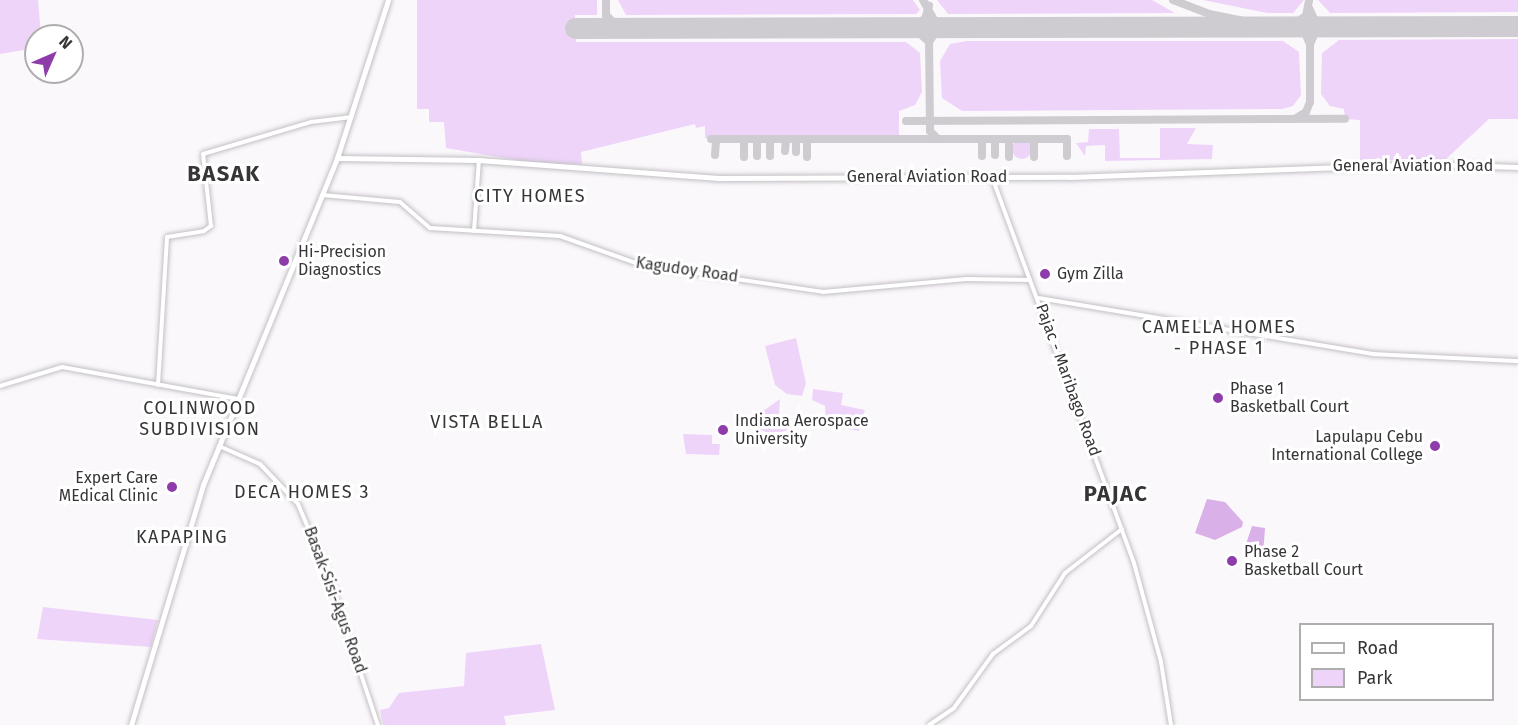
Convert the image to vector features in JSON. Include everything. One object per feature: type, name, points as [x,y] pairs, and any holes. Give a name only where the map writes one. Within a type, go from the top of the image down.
[{"type":"main road","points":[[131,725],[191,520],[235,406],[337,158],[388,0]]},
{"type":"main road","name":"General Aviation Road","points":[[337,158],[479,160],[705,177],[992,177],[1331,165],[1518,168]]},
{"type":"street","points":[[158,385],[167,237],[210,228],[210,192],[201,162],[206,151],[251,143],[311,122],[352,117]]},
{"type":"street","points":[[474,231],[479,160]]},
{"type":"street","name":"Pajac - Maribago Road","points":[[992,177],[1030,280],[1039,298],[1122,530],[1149,613],[1171,725]]},
{"type":"street","name":"Kagudoy Road","points":[[322,195],[400,202],[423,225],[474,231],[560,236],[641,265],[823,292],[966,279],[1030,280]]},
{"type":"street","points":[[1039,298],[1049,303],[1374,354],[1518,362]]},
{"type":"street","points":[[1042,308],[1049,303]]},
{"type":"street","points":[[0,386],[62,367],[238,399]]},
{"type":"street","name":"Basak-Sisi-Agus Road","points":[[219,446],[260,464],[298,504],[328,575],[378,725]]},
{"type":"street","points":[[929,725],[954,708],[993,654],[1031,626],[1065,573],[1122,530]]},
{"type":"green space","points":[[0,0],[38,0],[40,24],[24,24],[24,50],[0,54]]},
{"type":"green space","points":[[417,0],[597,0],[597,15],[575,15],[576,42],[906,42],[920,53],[922,92],[915,105],[899,111],[899,138],[705,138],[705,126],[696,128],[695,124],[581,152],[582,164],[546,165],[446,148],[444,122],[429,122],[429,109],[417,109]]},
{"type":"green space","points":[[618,0],[913,0],[920,10],[916,14],[626,15]]},
{"type":"green space","points":[[937,0],[1152,0],[1175,13],[948,14]]},
{"type":"green space","points":[[1203,0],[1304,0],[1293,13],[1267,13]]},
{"type":"green space","points":[[1318,0],[1518,0],[1518,12],[1330,13]]},
{"type":"green space","points":[[1518,39],[1518,119],[1489,119],[1445,160],[1360,160],[1360,120],[1345,119],[1344,109],[1330,106],[1321,94],[1322,53],[1339,40]]},
{"type":"green space","points":[[967,41],[1283,41],[1299,52],[1301,95],[1293,106],[1282,109],[962,111],[942,98],[940,61],[950,44]]},
{"type":"green space","points":[[1160,128],[1196,128],[1187,144],[1213,145],[1212,159],[1105,161],[1105,145],[1086,146],[1085,156],[1076,143],[1088,142],[1089,129],[1119,129],[1120,158],[1160,158]]},
{"type":"green space","points":[[1018,139],[1026,139],[1032,145],[1032,153],[1026,159],[1018,159],[1012,153],[1012,145]]},
{"type":"green space","points":[[796,338],[806,383],[802,396],[787,394],[775,385],[765,346]]},
{"type":"green space","points":[[813,389],[843,393],[841,405],[865,410],[859,431],[826,425],[825,406],[812,400]]},
{"type":"green space","points":[[780,399],[779,414],[789,426],[779,440],[762,430],[759,435],[754,433],[768,423],[759,414]]},
{"type":"green space","points":[[683,434],[712,435],[712,444],[720,444],[719,455],[686,454]]},
{"type":"green space","points":[[43,607],[158,620],[151,647],[37,639]]},
{"type":"green space","points":[[541,644],[555,710],[504,716],[506,725],[383,725],[380,710],[389,708],[399,693],[464,686],[466,653]]},
{"type":"shaded area","points":[[1207,499],[1225,502],[1243,522],[1242,527],[1215,540],[1195,533]]},
{"type":"shaded area","points":[[1252,526],[1265,528],[1263,555],[1243,553]]},
{"type":"taxiway","points":[[606,0],[606,15],[619,28]]},
{"type":"taxiway","points":[[923,0],[934,20],[948,27]]},
{"type":"taxiway","points":[[1173,0],[1209,14],[1269,26]]},
{"type":"taxiway","points":[[1291,26],[1306,16],[1309,0]]},
{"type":"taxiway","points":[[913,27],[925,19],[929,6]]},
{"type":"taxiway","points":[[1309,8],[1314,19],[1328,26]]},
{"type":"taxiway","points":[[1291,26],[1305,33],[1310,44],[1310,102],[1306,112],[1295,119]]},
{"type":"taxiway","points":[[1310,44],[1315,33],[1328,26]]},
{"type":"taxiway","points":[[913,27],[929,42]]},
{"type":"taxiway","points":[[938,139],[930,131],[929,42],[935,33],[948,27]]},
{"type":"taxiway","points":[[906,121],[1345,119]]},
{"type":"taxiway","points":[[711,139],[1067,139],[1067,156]]},
{"type":"taxiway","points":[[715,155],[716,139]]},
{"type":"taxiway","points":[[744,140],[744,157]]},
{"type":"taxiway","points":[[757,140],[757,156]]},
{"type":"taxiway","points":[[770,140],[770,156]]},
{"type":"taxiway","points":[[785,151],[786,140]]},
{"type":"taxiway","points":[[796,140],[796,152]]},
{"type":"taxiway","points":[[807,140],[807,157]]},
{"type":"taxiway","points":[[982,140],[982,156]]},
{"type":"taxiway","points":[[995,140],[995,155]]},
{"type":"taxiway","points":[[1009,140],[1009,157]]},
{"type":"taxiway","points":[[1034,140],[1034,157]]},
{"type":"runway","points":[[575,28],[1518,26]]},
{"type":"place","name":"Hi-Precision Diagnostics","points":[[284,261]]},
{"type":"place","name":"Gym Zilla","points":[[1045,274]]},
{"type":"place","name":"Phase 1 Basketball Court","points":[[1218,398]]},
{"type":"place","name":"Indiana Aerospace University","points":[[723,430]]},
{"type":"place","name":"Lapulapu Cebu International College","points":[[1435,446]]},
{"type":"place","name":"Expert Care MEdical Clinic","points":[[172,487]]},
{"type":"place","name":"Phase 2 Basketball Court","points":[[1232,561]]},
{"type":"district","name":"BASAK","points":[[224,174]]},
{"type":"district","name":"CITY HOMES","points":[[530,196]]},
{"type":"district","name":"CAMELLA HOMES - PHASE 1","points":[[1219,338]]},
{"type":"district","name":"COLINWOOD SUBDIVISION","points":[[200,419]]},
{"type":"district","name":"VISTA BELLA","points":[[487,422]]},
{"type":"district","name":"DECA HOMES 3","points":[[302,492]]},
{"type":"district","name":"PAJAC","points":[[1116,494]]},
{"type":"district","name":"KAPAPING","points":[[182,537]]}]
